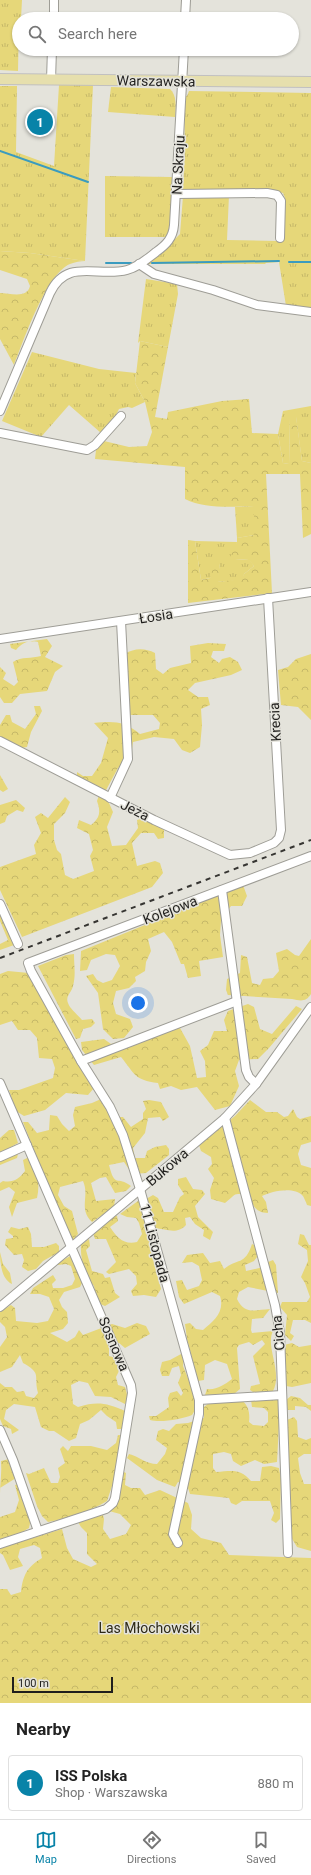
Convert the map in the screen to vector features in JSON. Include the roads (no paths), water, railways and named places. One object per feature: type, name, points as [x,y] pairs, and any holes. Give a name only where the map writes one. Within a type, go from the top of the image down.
[{"type":"main road","name":"Warszawska","points":[[0,79],[311,82]]},
{"type":"street","points":[[54,0],[54,12]]},
{"type":"street","points":[[186,0],[186,12]]},
{"type":"street","points":[[51,80],[52,56]]},
{"type":"street","name":"Na Skraju","points":[[0,411],[50,293],[57,281],[76,271],[128,270],[166,245],[170,239],[174,229],[184,56]]},
{"type":"street","points":[[176,194],[255,192],[272,194],[280,198],[281,201],[280,238]]},
{"type":"street","points":[[139,264],[154,274],[213,290],[257,305],[311,312]]},
{"type":"street","points":[[0,433],[87,450],[95,446],[121,416]]},
{"type":"street","name":"Łosia","points":[[0,639],[311,592]]},
{"type":"street","name":"Krecia","points":[[268,598],[281,830],[279,838],[274,843]]},
{"type":"street","points":[[110,798],[128,759],[121,621]]},
{"type":"street","name":"Jeża","points":[[0,741],[110,798],[230,855],[250,853],[274,843]]},
{"type":"street","name":"Kolejowa","points":[[28,963],[311,856]]},
{"type":"street","points":[[222,890],[246,1070],[249,1077],[256,1084]]},
{"type":"street","points":[[0,904],[18,944]]},
{"type":"street","name":"11 Listopada","points":[[28,963],[81,1061],[110,1107],[123,1135],[199,1400],[199,1414],[173,1534],[178,1543]]},
{"type":"street","points":[[81,1061],[237,1001]]},
{"type":"street","name":"Bukowa","points":[[0,1307],[225,1118],[256,1084],[311,1007]]},
{"type":"street","name":"Sosnowa","points":[[0,1083],[131,1385],[132,1393],[113,1504],[106,1509],[0,1544]]},
{"type":"street","name":"Cicha","points":[[225,1118],[275,1305],[280,1333],[288,1553]]},
{"type":"street","points":[[0,1157],[28,1145]]},
{"type":"street","points":[[199,1400],[282,1395]]},
{"type":"street","points":[[0,1430],[13,1460],[38,1531]]},
{"type":"waterway","points":[[0,151],[88,182]]},
{"type":"waterway","points":[[152,263],[279,261]]},
{"type":"waterway","points":[[289,262],[311,262]]},
{"type":"waterway","points":[[106,263],[131,263]]},
{"type":"railway","points":[[0,958],[311,840]]},
{"type":"place","name":"ISS Polska","points":[[40,122]]},
{"type":"park label","name":"Las Młochowski","points":[[149,1628]]}]
